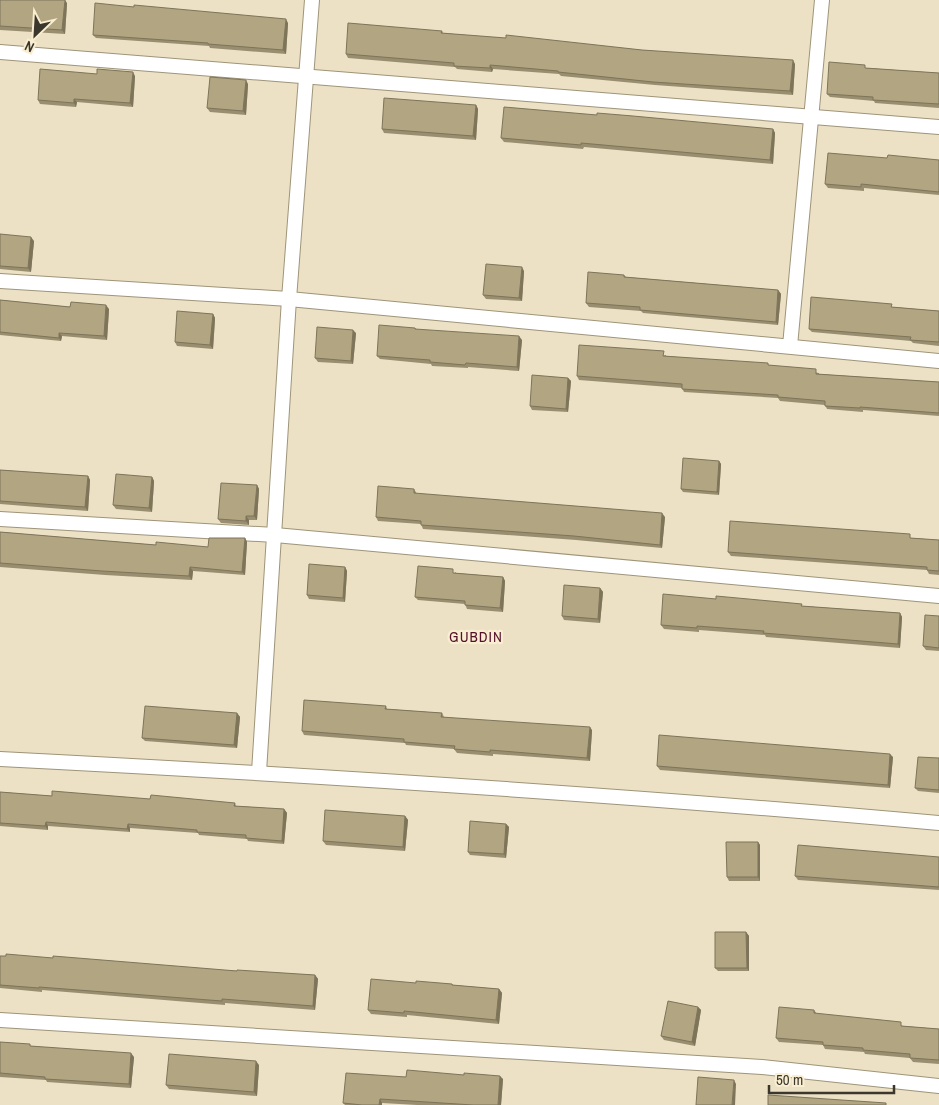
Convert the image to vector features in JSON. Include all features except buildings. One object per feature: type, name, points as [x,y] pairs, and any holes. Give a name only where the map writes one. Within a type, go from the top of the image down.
[{"type":"street","points":[[260,772],[289,299],[312,0]]},
{"type":"street","points":[[790,346],[822,0]]},
{"type":"street","points":[[0,52],[939,127]]},
{"type":"street","points":[[0,282],[289,299],[939,361]]},
{"type":"street","points":[[0,519],[275,535],[939,596]]},
{"type":"street","points":[[0,758],[260,772],[772,808],[939,823]]},
{"type":"street","points":[[0,1020],[762,1067],[939,1086]]},
{"type":"district","name":"GUBDIN","points":[[476,636]]}]
